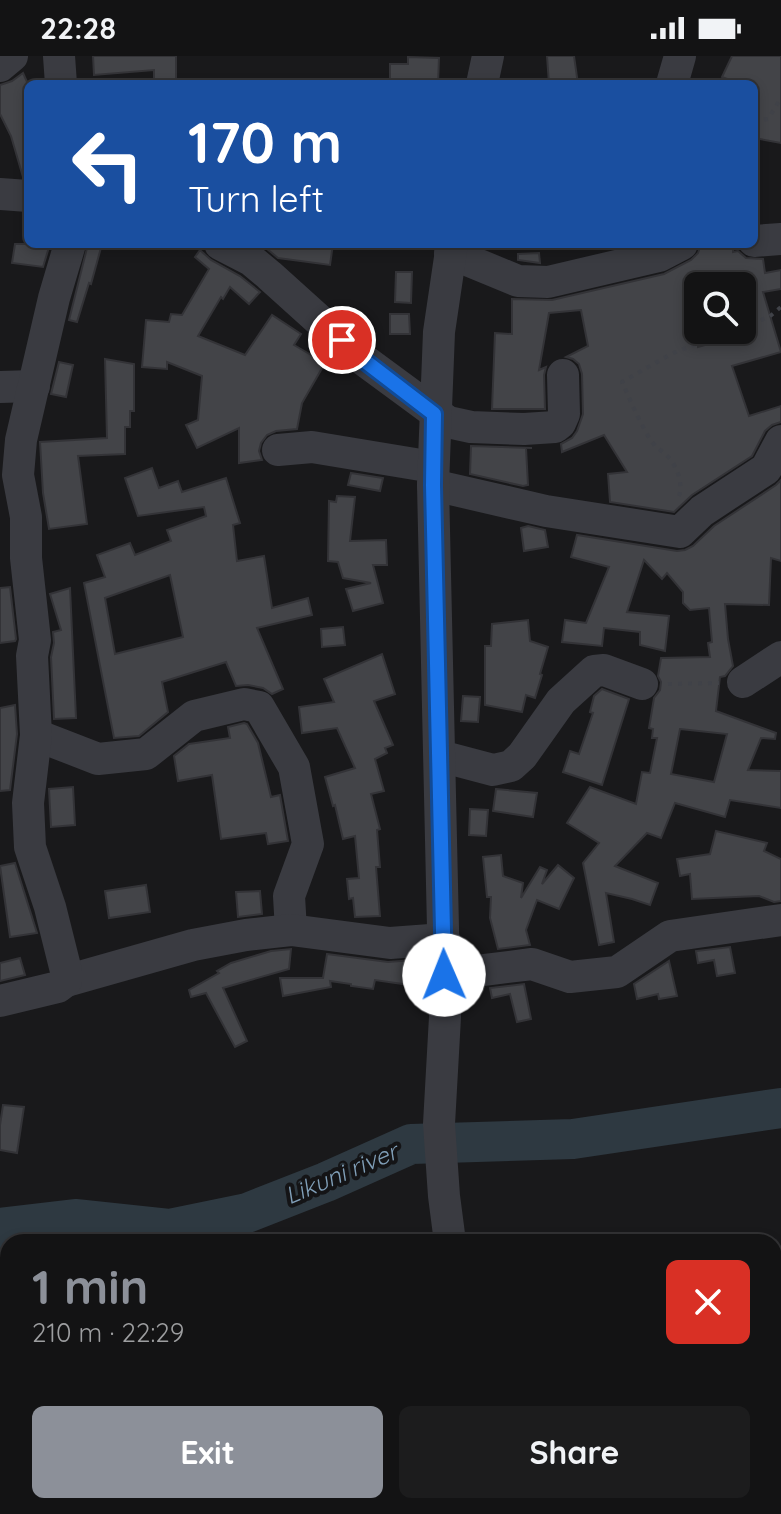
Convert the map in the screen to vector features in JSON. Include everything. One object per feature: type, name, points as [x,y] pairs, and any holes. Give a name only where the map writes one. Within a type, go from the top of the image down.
[{"type":"street","points":[[0,66],[12,56]]},
{"type":"street","points":[[59,56],[61,80]]},
{"type":"street","points":[[483,80],[488,56]]},
{"type":"street","points":[[673,80],[680,56]]},
{"type":"street","points":[[0,194],[24,196]]},
{"type":"street","points":[[758,241],[781,239]]},
{"type":"street","points":[[66,981],[50,907],[30,847],[28,803],[36,735],[32,656],[35,640],[26,558],[26,517],[9,475],[21,440],[69,248]]},
{"type":"street","points":[[228,248],[251,260],[361,358],[448,422],[471,427],[555,427],[564,414],[563,375]]},
{"type":"street","points":[[449,1234],[439,1124],[445,1017],[433,476],[439,332],[451,248],[518,281],[548,282],[659,256],[674,248]]},
{"type":"street","points":[[0,387],[34,386]]},
{"type":"street","points":[[278,450],[312,447],[433,476],[546,511],[680,532],[702,511],[766,469],[781,441]]},
{"type":"street","points":[[743,682],[781,657]]},
{"type":"street","points":[[440,756],[493,770],[511,766],[522,756],[561,701],[594,671],[604,670],[642,684]]},
{"type":"street","points":[[36,735],[98,759],[146,754],[194,716],[244,704],[259,707],[294,767],[308,844],[289,896],[291,930]]},
{"type":"street","points":[[444,975],[532,964],[570,977],[617,972],[670,936],[781,920]]},
{"type":"street","points":[[0,1001],[58,987],[66,981],[193,945],[246,935],[291,930],[390,943],[444,939]]},
{"type":"path","points":[[758,120],[768,119],[781,98]]},
{"type":"path","points":[[756,322],[769,317],[781,307]]},
{"type":"path","points":[[668,532],[681,485],[669,458],[656,449],[648,436],[622,382],[671,354],[696,344]]},
{"type":"path","points":[[642,684],[743,682]]},
{"type":"building","points":[[93,56],[176,56],[176,80],[154,80],[154,70],[94,75]]},
{"type":"building","points":[[547,56],[574,56],[577,80],[549,80]]},
{"type":"building","points":[[732,56],[781,56],[781,143],[758,139],[758,80],[722,77]]},
{"type":"building","points":[[408,57],[439,58],[438,80],[390,80],[390,64],[408,64]]},
{"type":"building","points":[[23,73],[26,80],[24,177],[11,136],[0,114],[0,85]]},
{"type":"building","points":[[15,244],[24,244],[24,248],[49,248],[43,267],[12,263]]},
{"type":"building","points":[[87,248],[101,248],[77,322],[69,320]]},
{"type":"building","points":[[266,248],[332,248],[330,265],[278,258]]},
{"type":"building","points":[[700,248],[733,248],[733,252],[738,251],[746,258],[763,259],[765,273],[781,270],[781,289],[763,292],[781,352],[732,366],[749,416],[781,406],[781,422],[765,431],[752,456],[692,495],[674,512],[610,502],[608,474],[627,472],[604,435],[562,452],[561,444],[572,438],[583,414],[582,374],[579,364],[566,357],[588,346],[581,310],[549,313],[539,370],[546,367],[545,409],[492,409],[495,333],[512,334],[512,299],[552,300],[664,274],[691,260]]},
{"type":"building","points":[[200,250],[260,292],[249,304],[230,287],[198,336],[245,355],[272,315],[301,334],[294,345],[325,363],[302,403],[297,429],[267,435],[259,451],[262,460],[239,463],[239,428],[197,448],[186,425],[198,420],[202,376],[167,362],[167,369],[142,367],[146,320],[169,322],[171,314],[182,315],[209,269],[195,257]]},
{"type":"building","points":[[539,253],[540,263],[518,260],[518,254]]},
{"type":"building","points":[[396,272],[412,272],[411,303],[395,302]]},
{"type":"building","points":[[390,314],[409,314],[410,334],[390,334]]},
{"type":"building","points":[[105,359],[134,364],[134,411],[130,411],[130,427],[125,427],[125,454],[78,456],[87,524],[49,529],[40,442],[107,438]]},
{"type":"building","points":[[59,362],[73,365],[66,397],[51,394]]},
{"type":"building","points":[[471,446],[532,448],[526,448],[528,485],[470,474]]},
{"type":"building","points":[[152,468],[159,488],[178,481],[182,492],[226,478],[240,523],[233,525],[237,561],[264,556],[272,608],[308,598],[312,615],[257,628],[283,689],[272,694],[263,688],[236,686],[226,662],[162,682],[168,712],[139,736],[114,738],[84,583],[105,577],[97,555],[130,543],[135,555],[171,541],[167,530],[206,516],[204,507],[138,516],[125,478]],"holes":[[[170,575],[183,637],[115,654],[105,598]]]},
{"type":"building","points":[[351,473],[383,478],[380,491],[348,485]]},
{"type":"building","points":[[781,480],[781,561],[771,558],[769,605],[725,604],[733,666],[725,676],[720,677],[716,711],[776,733],[775,739],[761,738],[748,770],[781,771],[781,808],[730,800],[725,817],[675,803],[661,838],[647,833],[615,866],[658,883],[650,905],[606,893],[614,942],[599,945],[583,863],[599,843],[567,823],[590,787],[636,804],[642,772],[650,773],[657,738],[652,738],[653,729],[649,728],[654,698],[660,690],[658,676],[661,658],[710,657],[708,643],[712,642],[709,608],[690,610],[683,603],[683,592],[667,573],[662,579],[644,560],[627,612],[669,616],[665,651],[640,645],[640,632],[604,628],[602,646],[562,642],[565,620],[586,623],[609,567],[571,557],[577,535],[685,550],[714,526]],"holes":[[[680,729],[727,734],[714,782],[671,774]]]},
{"type":"building","points":[[337,496],[355,497],[350,541],[386,540],[387,565],[373,565],[383,603],[353,611],[346,589],[371,583],[343,578],[338,562],[328,561],[329,501],[336,502]]},
{"type":"building","points":[[528,526],[545,530],[548,547],[524,551],[521,528]]},
{"type":"building","points":[[10,587],[16,639],[0,643],[0,588]]},
{"type":"building","points":[[70,588],[76,718],[54,719],[51,657],[53,632],[61,630],[50,594]]},
{"type":"building","points":[[528,620],[530,641],[548,647],[535,698],[526,695],[522,712],[485,705],[485,646],[491,646],[492,624]]},
{"type":"building","points":[[343,627],[345,645],[322,647],[321,629]]},
{"type":"building","points":[[382,654],[395,694],[374,701],[393,745],[385,748],[387,753],[375,759],[384,791],[371,794],[380,829],[377,830],[380,867],[376,867],[380,916],[355,917],[347,879],[359,878],[355,836],[343,839],[325,777],[355,768],[337,728],[302,733],[299,707],[334,702],[324,679]]},
{"type":"building","points":[[602,689],[629,699],[602,785],[563,772],[570,751],[579,754],[593,713],[590,712],[594,696]]},
{"type":"building","points":[[463,696],[480,697],[478,722],[461,721]]},
{"type":"building","points":[[15,705],[17,734],[10,790],[0,791],[0,708]]},
{"type":"building","points":[[244,723],[258,743],[271,797],[280,795],[288,841],[268,844],[266,833],[221,839],[212,775],[178,781],[174,756],[189,744],[230,738],[228,727]]},
{"type":"building","points":[[73,787],[75,825],[51,827],[49,789]]},
{"type":"building","points":[[496,789],[537,793],[533,817],[493,811]]},
{"type":"building","points":[[470,809],[488,810],[486,836],[469,835]]},
{"type":"building","points":[[716,831],[767,843],[764,851],[781,859],[781,901],[774,902],[759,896],[692,899],[690,874],[680,876],[677,859],[710,854]]},
{"type":"building","points":[[501,855],[503,876],[523,883],[521,898],[540,867],[547,870],[542,884],[558,865],[574,878],[559,909],[537,900],[526,930],[530,945],[498,949],[490,918],[491,897],[487,897],[483,857]]},
{"type":"building","points":[[15,863],[37,933],[10,937],[0,866]]},
{"type":"building","points":[[146,885],[150,912],[109,918],[105,891]]},
{"type":"building","points":[[260,891],[262,914],[238,917],[236,892]]},
{"type":"building","points":[[730,947],[735,973],[717,976],[714,960],[698,963],[696,951]]},
{"type":"building","points":[[291,949],[289,969],[223,988],[247,1041],[235,1047],[206,993],[191,997],[189,990],[231,963],[271,951]]},
{"type":"building","points":[[327,954],[388,962],[413,960],[410,985],[375,980],[373,989],[330,981],[331,987],[283,996],[280,978],[323,978]]},
{"type":"building","points":[[20,958],[25,975],[0,981],[0,963]]},
{"type":"building","points":[[669,961],[677,996],[659,999],[658,994],[637,999],[634,984]]},
{"type":"building","points":[[524,984],[531,1019],[517,1022],[510,994],[492,998],[490,988]]},
{"type":"building","points":[[3,1105],[24,1107],[17,1153],[0,1150]]},
{"type":"waterway","name":"Likuni river","points":[[0,1228],[75,1219],[169,1229],[247,1213],[411,1144],[573,1139],[781,1108]]},
{"type":"route","points":[[342,340],[434,414],[444,975]]}]
